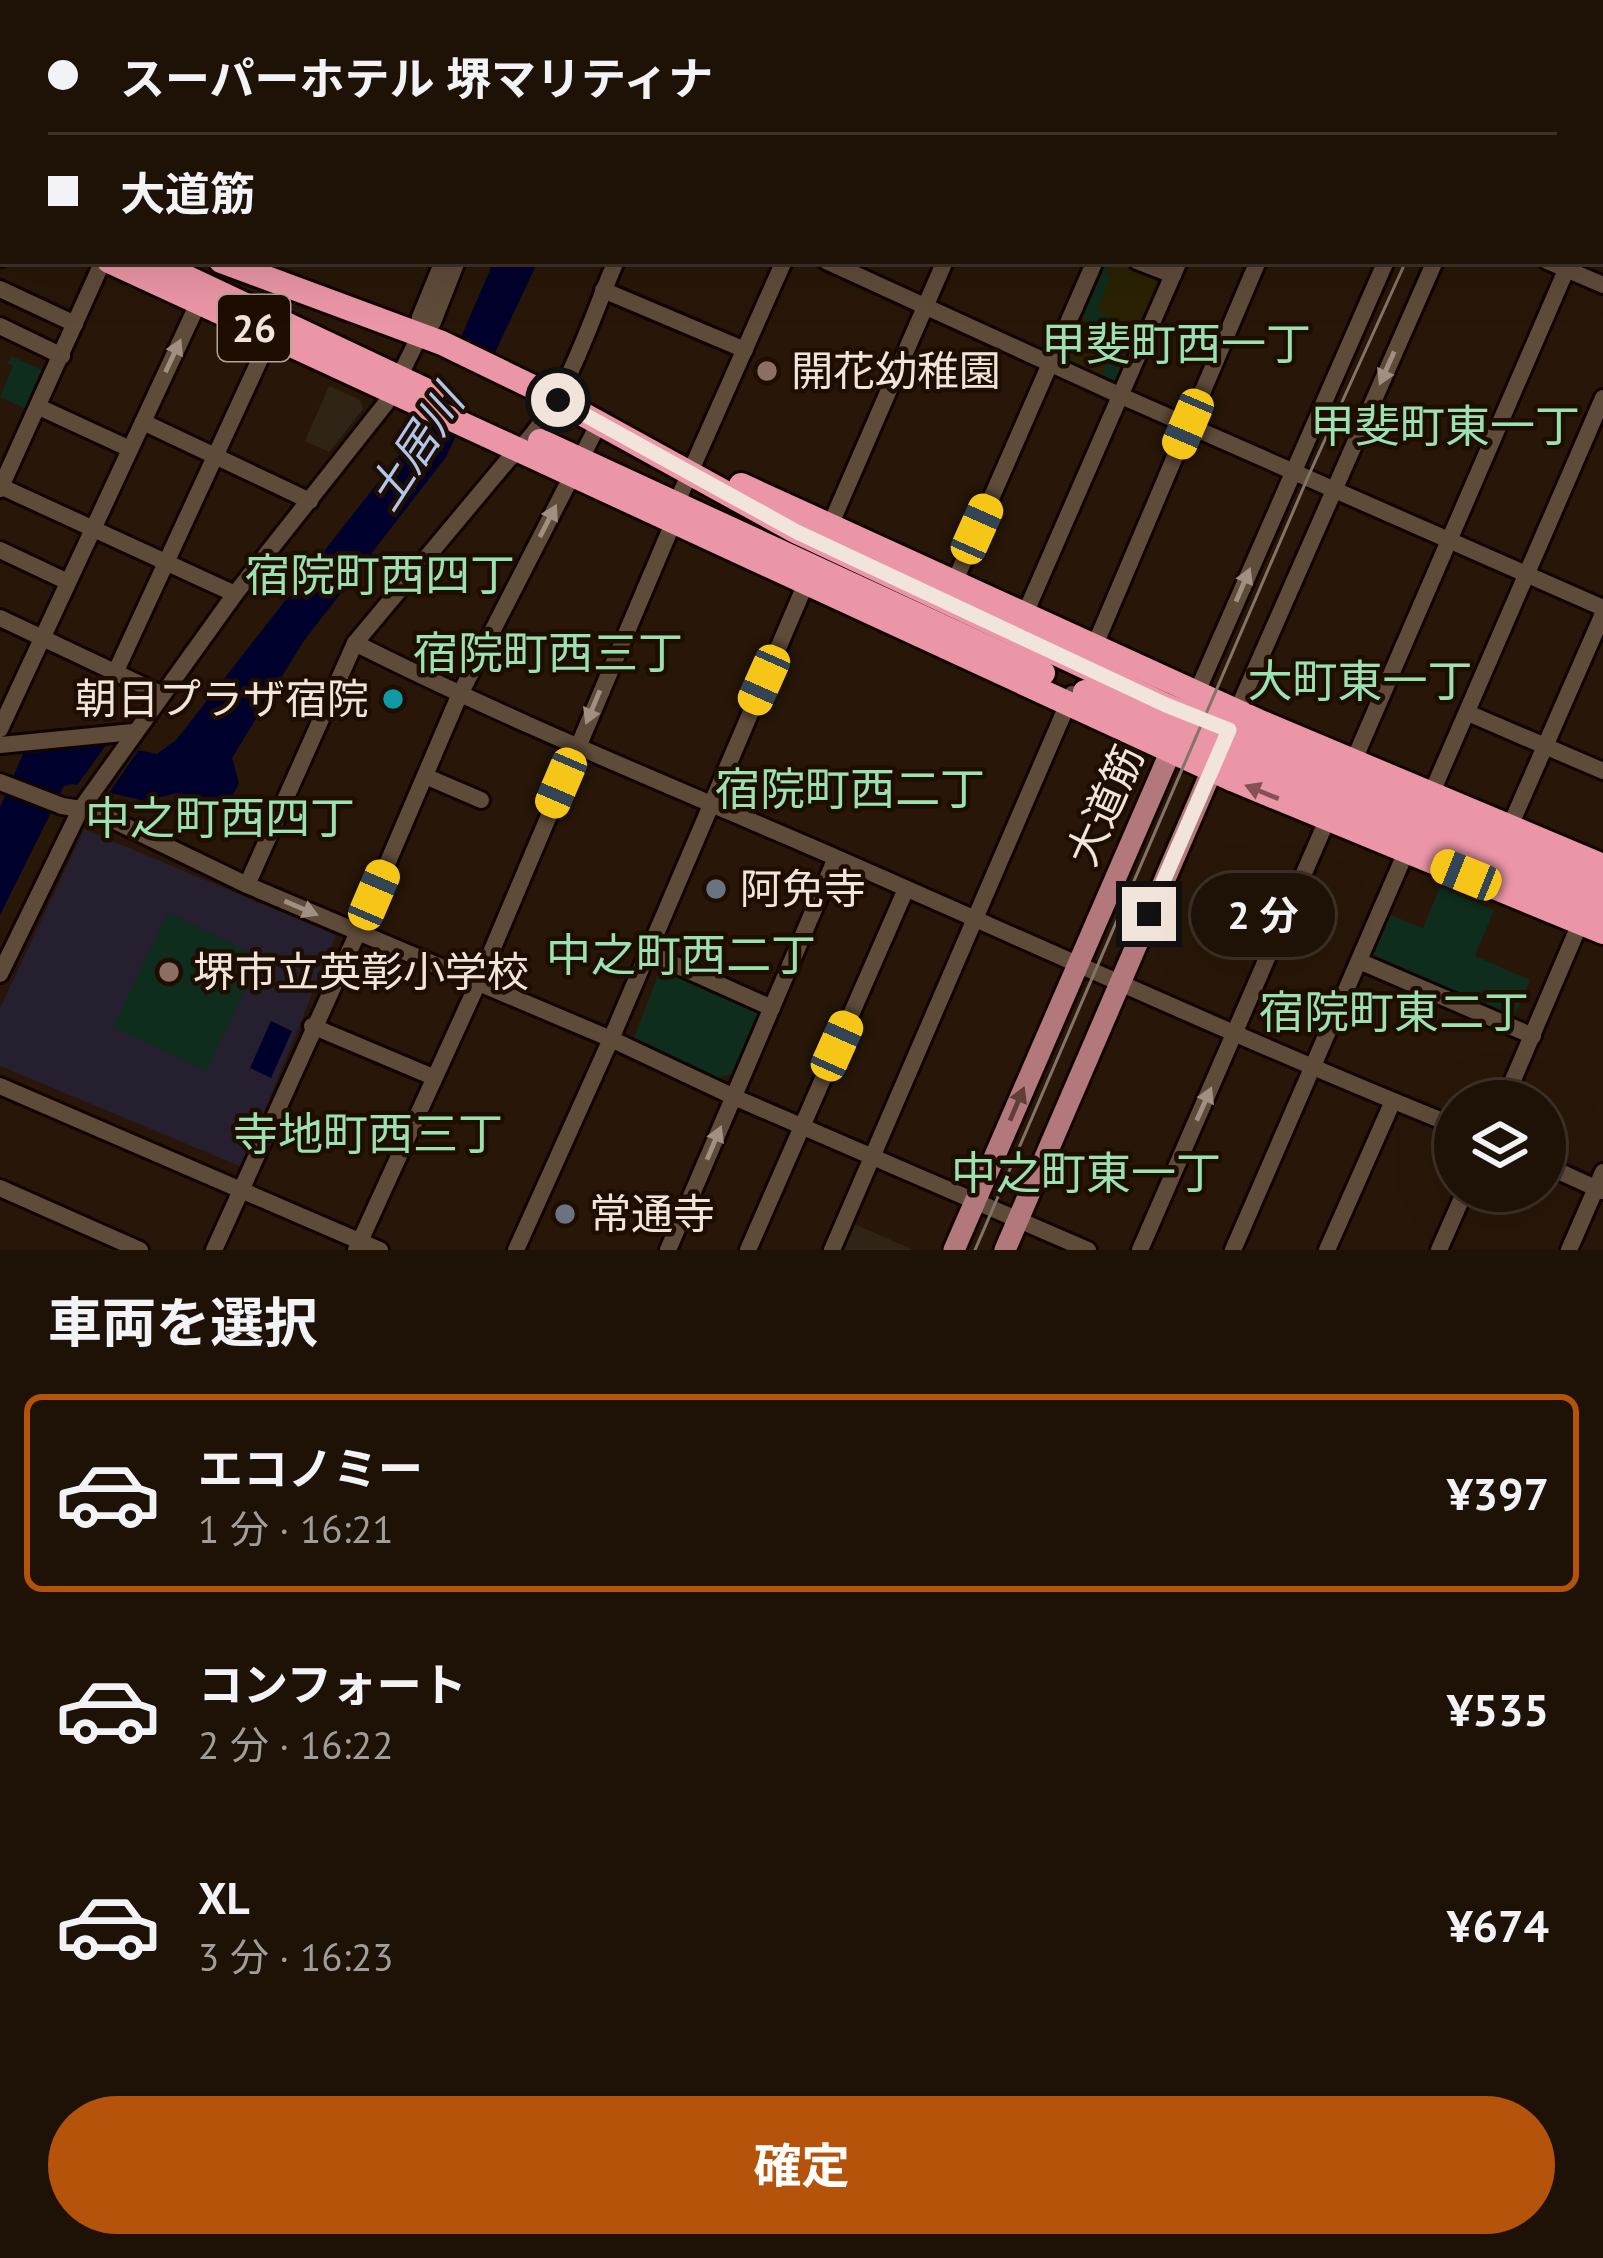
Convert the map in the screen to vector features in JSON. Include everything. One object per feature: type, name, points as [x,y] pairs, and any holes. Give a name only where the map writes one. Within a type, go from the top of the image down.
[{"type":"highway","name":"26","points":[[115,264],[202,294],[674,513],[950,591],[1012,645],[1341,790],[1423,812],[1598,897]]},
{"type":"highway","name":"26","points":[[240,264],[279,270],[506,373],[689,475],[711,471],[818,555],[1183,723],[1341,790],[1506,837],[1598,897]]},
{"type":"highway","name":"26","points":[[162,265],[202,294]]},
{"type":"main road","name":"大道筋","points":[[954,1250],[1183,723]]},
{"type":"main road","name":"大道筋","points":[[1005,1250],[1225,740]]},
{"type":"street","points":[[105,264],[0,488],[235,594]]},
{"type":"street","points":[[431,339],[420,317],[441,264]]},
{"type":"street","points":[[0,974],[71,808],[91,792],[235,594],[403,388],[431,339],[433,322],[457,264]]},
{"type":"street","points":[[247,885],[355,643],[527,444],[558,400],[615,264]]},
{"type":"street","points":[[358,1246],[478,983],[689,475],[783,264]]},
{"type":"street","points":[[833,264],[1603,611],[1506,837]]},
{"type":"street","points":[[516,1250],[944,264]]},
{"type":"street","points":[[950,591],[1094,264]]},
{"type":"street","points":[[832,1250],[1257,264]]},
{"type":"street","name":"大道筋","points":[[1183,723],[1385,264]]},
{"type":"street","name":"大道筋","points":[[1225,740],[1434,264]]},
{"type":"street","points":[[1140,1250],[1569,265],[1603,285]]},
{"type":"street","points":[[1012,645],[1176,268]]},
{"type":"street","points":[[0,289],[75,324]]},
{"type":"street","points":[[603,290],[745,350]]},
{"type":"street","points":[[0,729],[202,294]]},
{"type":"street","points":[[0,326],[62,356]]},
{"type":"street","points":[[116,671],[275,327]]},
{"type":"street","points":[[1233,1250],[1603,398]]},
{"type":"street","points":[[39,407],[130,449]]},
{"type":"street","points":[[143,422],[310,500]]},
{"type":"street","points":[[214,1250],[459,696],[598,423]]},
{"type":"street","points":[[0,550],[68,582]]},
{"type":"street","points":[[0,618],[161,694]]},
{"type":"street","points":[[355,643],[459,696],[578,743],[974,922],[1078,962],[1434,1118]]},
{"type":"street","points":[[1468,713],[1603,771]]},
{"type":"street","points":[[0,745],[129,738]]},
{"type":"street","points":[[425,776],[481,800]]},
{"type":"street","points":[[0,782],[71,808],[94,811],[247,885],[611,1039],[1088,1250]]},
{"type":"street","points":[[668,1250],[836,858]]},
{"type":"street","points":[[748,1250],[906,889]]},
{"type":"street","points":[[1513,1080],[1598,897]]},
{"type":"street","points":[[649,952],[772,1008]]},
{"type":"street","points":[[1359,961],[1533,1036]]},
{"type":"street","points":[[312,1027],[434,1077]]},
{"type":"street","points":[[0,1086],[358,1246],[380,1250]]},
{"type":"street","points":[[1327,1250],[1393,1101]]},
{"type":"street","points":[[1566,1173],[1600,1184],[1569,1250]]},
{"type":"street","points":[[0,1188],[140,1250]]},
{"type":"street","points":[[1439,1250],[1456,1212]]},
{"type":"shaded area","points":[[329,386],[360,400],[363,409],[329,452],[305,441]]},
{"type":"shaded area","name":"堺市立英彰小学校","points":[[84,829],[336,935],[242,1167],[0,1066],[0,1008]]},
{"type":"shaded area","points":[[854,1224],[914,1250],[843,1250]]},
{"type":"green space","points":[[1105,264],[1131,264],[1164,281],[1120,378],[1113,381],[1067,362],[1065,353]]},
{"type":"green space","points":[[11,356],[44,371],[26,409],[0,397],[13,366],[7,363]]},
{"type":"green space","points":[[1440,887],[1494,910],[1475,956],[1530,980],[1513,1018],[1372,958],[1370,952],[1386,913],[1423,928]]},
{"type":"green space","points":[[168,913],[261,958],[206,1071],[113,1027]]},
{"type":"green space","points":[[665,967],[756,1008],[758,1015],[731,1074],[719,1078],[633,1041]]},
{"type":"sand","points":[[1109,264],[1123,264],[1154,277],[1158,284],[1127,351],[1119,348],[1124,337],[1113,331],[1108,316],[1096,310],[1111,277],[1106,273]]},
{"type":"sand","points":[[1081,317],[1106,342],[1101,377],[1079,366],[1070,355]]},
{"type":"water","name":"土居川","points":[[493,264],[537,264],[446,457],[303,642],[232,758],[239,783],[226,809],[177,793],[145,801],[64,786],[0,915],[0,807],[23,754],[108,744],[157,754],[176,740],[423,425]]},
{"type":"water","points":[[271,1021],[292,1031],[271,1078],[250,1068]]},
{"type":"pier","points":[[455,336],[502,357],[462,440],[419,420]]},
{"type":"pier","points":[[109,741],[140,748],[107,796],[75,788]]},
{"type":"tram line","points":[[975,1250],[1405,264]]},
{"type":"place","name":"開花幼稚園","points":[[767,371]]},
{"type":"place","name":"朝日プラザ宿院","points":[[393,699]]},
{"type":"place","name":"阿免寺","points":[[716,889]]},
{"type":"place","name":"堺市立英彰小学校","points":[[169,972]]},
{"type":"place","name":"常通寺","points":[[565,1214]]},
{"type":"district","name":"甲斐町西一丁","points":[[1176,344]]},
{"type":"district","name":"甲斐町東一丁","points":[[1445,426]]},
{"type":"district","name":"宿院町西四丁","points":[[380,575]]},
{"type":"district","name":"宿院町西三丁","points":[[548,653]]},
{"type":"district","name":"大町東一丁","points":[[1360,681]]},
{"type":"district","name":"宿院町西二丁","points":[[850,789]]},
{"type":"district","name":"中之町西四丁","points":[[220,818]]},
{"type":"district","name":"中之町西二丁","points":[[681,955]]},
{"type":"district","name":"宿院町東二丁","points":[[1394,1012]]},
{"type":"district","name":"寺地町西三丁","points":[[368,1134]]},
{"type":"district","name":"中之町東一丁","points":[[1086,1173]]},
{"type":"route","points":[[558,400],[797,532],[1085,668],[1229,730],[1149,914]]}]
